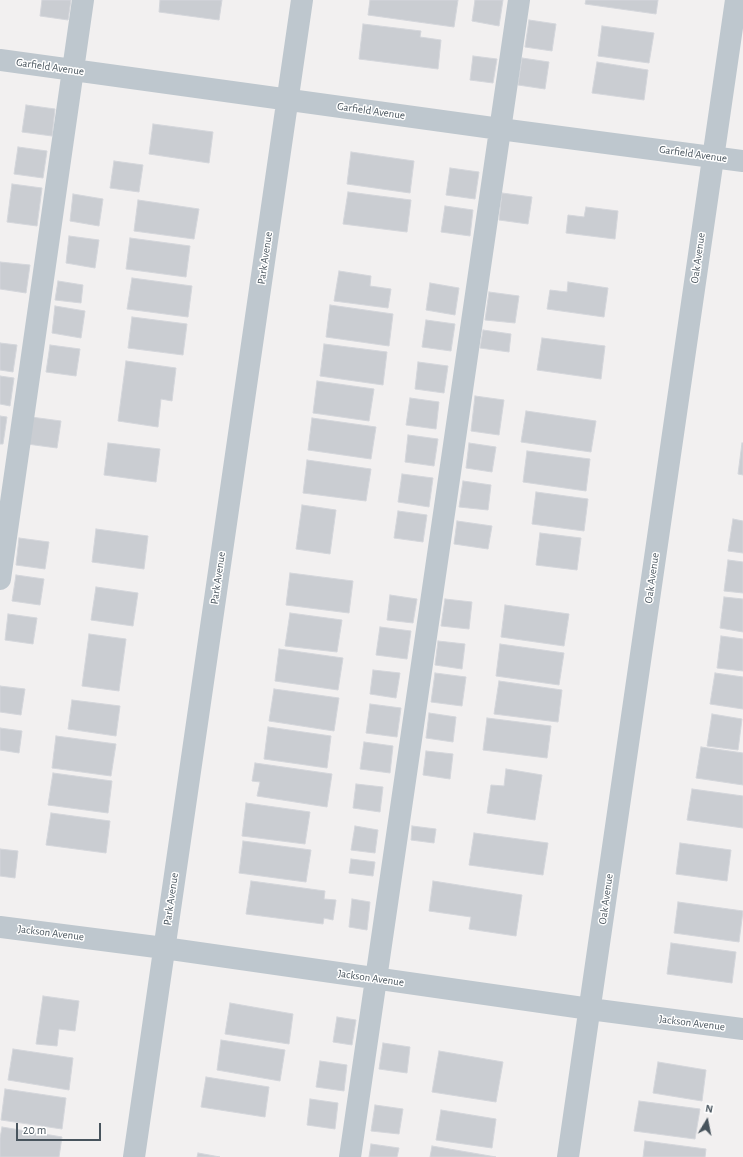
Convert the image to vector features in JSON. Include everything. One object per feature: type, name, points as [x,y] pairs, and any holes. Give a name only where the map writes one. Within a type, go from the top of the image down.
[{"type":"street","points":[[0,579],[83,0]]},
{"type":"street","name":"Park Avenue","points":[[134,1157],[302,0]]},
{"type":"street","points":[[350,1157],[519,0]]},
{"type":"street","name":"Oak Avenue","points":[[568,1157],[736,0]]},
{"type":"street","name":"Garfield Avenue","points":[[0,60],[743,161]]},
{"type":"street","name":"Jackson Avenue","points":[[0,927],[164,948],[375,979],[743,1029]]},
{"type":"building","points":[[42,0],[71,0],[68,20],[40,16]]},
{"type":"building","points":[[160,0],[222,0],[219,20],[159,12]]},
{"type":"building","points":[[370,0],[458,0],[454,27],[368,15]]},
{"type":"building","points":[[475,0],[503,0],[499,26],[472,21]]},
{"type":"building","points":[[586,0],[658,0],[656,14],[585,4]]},
{"type":"building","points":[[529,20],[556,24],[552,51],[525,47]]},
{"type":"building","points":[[363,24],[421,31],[420,37],[441,40],[438,69],[359,59]]},
{"type":"building","points":[[602,26],[654,33],[649,63],[598,56]]},
{"type":"building","points":[[473,56],[497,59],[493,83],[470,80]]},
{"type":"building","points":[[522,58],[549,62],[545,89],[518,85]]},
{"type":"building","points":[[597,62],[648,70],[644,100],[592,93]]},
{"type":"building","points":[[26,105],[55,109],[52,136],[22,132]]},
{"type":"building","points":[[153,124],[213,132],[209,163],[149,154]]},
{"type":"building","points":[[18,147],[47,151],[43,178],[14,174]]},
{"type":"building","points":[[351,152],[414,161],[410,193],[347,184]]},
{"type":"building","points":[[114,161],[143,165],[139,192],[110,188]]},
{"type":"building","points":[[450,168],[479,172],[475,199],[446,195]]},
{"type":"building","points":[[12,184],[42,188],[37,226],[7,222]]},
{"type":"building","points":[[348,192],[411,200],[407,232],[343,224]]},
{"type":"building","points":[[502,193],[532,197],[528,224],[499,220]]},
{"type":"building","points":[[73,194],[103,199],[99,226],[70,221]]},
{"type":"building","points":[[138,200],[199,209],[194,239],[134,231]]},
{"type":"building","points":[[445,206],[473,210],[470,236],[441,232]]},
{"type":"building","points":[[586,207],[618,211],[615,239],[566,233],[568,215],[584,217]]},
{"type":"building","points":[[69,236],[99,240],[95,268],[66,263]]},
{"type":"building","points":[[130,238],[190,246],[186,277],[126,269]]},
{"type":"building","points":[[0,262],[30,265],[26,293],[0,289]]},
{"type":"building","points":[[339,271],[371,276],[370,286],[391,289],[388,308],[334,301]]},
{"type":"building","points":[[132,278],[192,286],[188,317],[127,309]]},
{"type":"building","points":[[58,281],[83,285],[81,303],[55,300]]},
{"type":"building","points":[[568,282],[608,288],[604,317],[547,309],[550,290],[567,292]]},
{"type":"building","points":[[430,283],[459,288],[455,315],[426,310]]},
{"type":"building","points":[[489,292],[519,296],[515,323],[485,320]]},
{"type":"building","points":[[330,305],[393,314],[389,346],[326,337]]},
{"type":"building","points":[[55,306],[85,311],[81,338],[52,333]]},
{"type":"building","points":[[132,317],[187,324],[183,355],[128,348]]},
{"type":"building","points":[[426,320],[455,324],[451,351],[422,347]]},
{"type":"building","points":[[483,330],[511,334],[509,352],[480,348]]},
{"type":"building","points":[[542,338],[605,346],[601,379],[537,370]]},
{"type":"building","points":[[0,343],[17,345],[13,372],[0,370]]},
{"type":"building","points":[[324,344],[387,352],[383,385],[320,376]]},
{"type":"building","points":[[50,345],[80,349],[76,376],[46,372]]},
{"type":"building","points":[[126,361],[176,368],[172,401],[161,399],[158,427],[118,421]]},
{"type":"building","points":[[418,362],[448,366],[444,393],[415,389]]},
{"type":"building","points":[[0,376],[14,378],[10,406],[0,404]]},
{"type":"building","points":[[317,381],[374,389],[369,421],[313,413]]},
{"type":"building","points":[[475,396],[504,400],[499,435],[471,431]]},
{"type":"building","points":[[410,398],[439,402],[436,429],[406,425]]},
{"type":"building","points":[[526,411],[596,421],[591,452],[521,442]]},
{"type":"building","points":[[0,416],[7,417],[3,444],[0,444]]},
{"type":"building","points":[[31,417],[61,421],[57,448],[27,444]]},
{"type":"building","points":[[312,418],[376,427],[371,459],[308,450]]},
{"type":"building","points":[[408,435],[438,439],[434,466],[405,462]]},
{"type":"building","points":[[108,443],[160,449],[156,482],[104,475]]},
{"type":"building","points":[[469,443],[496,447],[492,472],[466,468]]},
{"type":"building","points":[[743,443],[743,475],[738,474]]},
{"type":"building","points":[[527,451],[590,459],[586,491],[523,482]]},
{"type":"building","points":[[307,460],[371,469],[366,501],[303,493]]},
{"type":"building","points":[[402,474],[433,478],[429,507],[398,502]]},
{"type":"building","points":[[463,481],[491,485],[488,510],[459,507]]},
{"type":"building","points":[[536,492],[588,499],[584,531],[532,524]]},
{"type":"building","points":[[302,505],[336,510],[330,554],[296,549]]},
{"type":"building","points":[[398,511],[427,515],[423,542],[394,538]]},
{"type":"building","points":[[733,519],[743,521],[743,553],[728,551]]},
{"type":"building","points":[[457,521],[492,526],[488,549],[454,544]]},
{"type":"building","points":[[96,529],[148,536],[144,569],[92,562]]},
{"type":"building","points":[[540,533],[581,538],[577,570],[536,565]]},
{"type":"building","points":[[19,538],[49,542],[45,569],[16,565]]},
{"type":"building","points":[[728,560],[743,562],[743,593],[724,591]]},
{"type":"building","points":[[290,573],[353,581],[349,613],[286,605]]},
{"type":"building","points":[[16,575],[44,579],[40,605],[12,601]]},
{"type":"building","points":[[96,587],[138,593],[133,626],[91,620]]},
{"type":"building","points":[[390,595],[417,599],[413,623],[387,620]]},
{"type":"building","points":[[724,597],[743,599],[743,632],[720,628]]},
{"type":"building","points":[[445,599],[472,602],[469,629],[441,626]]},
{"type":"building","points":[[505,605],[569,614],[564,646],[501,637]]},
{"type":"building","points":[[290,613],[342,620],[337,652],[285,646]]},
{"type":"building","points":[[8,614],[37,618],[33,644],[5,640]]},
{"type":"building","points":[[380,627],[411,631],[407,659],[376,655]]},
{"type":"building","points":[[89,634],[126,639],[119,691],[82,686]]},
{"type":"building","points":[[721,636],[743,639],[743,671],[717,668]]},
{"type":"building","points":[[438,641],[465,644],[462,669],[435,665]]},
{"type":"building","points":[[500,644],[564,653],[559,685],[496,676]]},
{"type":"building","points":[[279,649],[343,658],[338,690],[275,681]]},
{"type":"building","points":[[373,670],[400,673],[396,698],[370,694]]},
{"type":"building","points":[[435,673],[466,677],[462,706],[431,702]]},
{"type":"building","points":[[715,673],[743,677],[743,709],[710,704]]},
{"type":"building","points":[[499,681],[562,690],[558,722],[494,714]]},
{"type":"building","points":[[0,686],[25,689],[21,715],[0,712]]},
{"type":"building","points":[[274,689],[339,698],[334,731],[269,721]]},
{"type":"building","points":[[72,700],[120,706],[116,736],[68,729]]},
{"type":"building","points":[[370,704],[401,708],[397,737],[366,733]]},
{"type":"building","points":[[429,713],[456,717],[453,742],[426,738]]},
{"type":"building","points":[[712,714],[742,719],[738,750],[707,746]]},
{"type":"building","points":[[487,718],[551,726],[547,758],[483,750]]},
{"type":"building","points":[[268,727],[331,736],[327,768],[264,759]]},
{"type":"building","points":[[0,728],[22,731],[19,753],[0,750]]},
{"type":"building","points":[[56,736],[116,744],[111,776],[52,768]]},
{"type":"building","points":[[364,742],[393,746],[390,773],[360,769]]},
{"type":"building","points":[[701,747],[743,753],[743,785],[696,778]]},
{"type":"building","points":[[426,751],[453,754],[450,779],[423,775]]},
{"type":"building","points":[[255,763],[332,774],[327,807],[257,796],[260,782],[252,781]]},
{"type":"building","points":[[506,769],[542,775],[535,820],[487,813],[491,785],[504,786]]},
{"type":"building","points":[[53,773],[112,781],[108,813],[48,805]]},
{"type":"building","points":[[356,784],[383,787],[380,812],[353,808]]},
{"type":"building","points":[[692,789],[743,796],[743,828],[687,820]]},
{"type":"building","points":[[246,803],[310,812],[305,844],[242,836]]},
{"type":"building","points":[[51,813],[110,821],[106,853],[46,845]]},
{"type":"building","points":[[355,826],[378,830],[375,853],[351,850]]},
{"type":"building","points":[[412,826],[436,829],[434,843],[411,840]]},
{"type":"building","points":[[474,833],[548,843],[543,875],[469,865]]},
{"type":"building","points":[[243,841],[311,850],[306,882],[239,873]]},
{"type":"building","points":[[680,843],[731,850],[727,881],[676,874]]},
{"type":"building","points":[[0,849],[18,851],[15,878],[0,876]]},
{"type":"building","points":[[351,859],[375,862],[373,876],[349,873]]},
{"type":"building","points":[[251,881],[325,891],[324,899],[336,900],[333,920],[324,918],[323,924],[246,914]]},
{"type":"building","points":[[433,881],[522,895],[516,936],[469,929],[471,917],[429,911]]},
{"type":"building","points":[[352,899],[370,902],[367,930],[349,927]]},
{"type":"building","points":[[678,902],[743,911],[739,942],[674,933]]},
{"type":"building","points":[[671,943],[736,952],[732,983],[667,974]]},
{"type":"building","points":[[43,996],[79,1001],[75,1031],[59,1029],[57,1046],[36,1044]]},
{"type":"building","points":[[230,1003],[293,1014],[289,1044],[225,1034]]},
{"type":"building","points":[[337,1017],[356,1020],[352,1045],[333,1042]]},
{"type":"building","points":[[221,1040],[285,1050],[280,1081],[217,1070]]},
{"type":"building","points":[[383,1043],[410,1047],[407,1073],[379,1069]]},
{"type":"building","points":[[13,1049],[73,1058],[69,1090],[8,1080]]},
{"type":"building","points":[[439,1051],[503,1062],[496,1102],[432,1092]]},
{"type":"building","points":[[320,1061],[347,1065],[344,1091],[316,1087]]},
{"type":"building","points":[[658,1062],[706,1070],[702,1101],[653,1093]]},
{"type":"building","points":[[206,1077],[269,1087],[265,1117],[201,1107]]},
{"type":"building","points":[[5,1089],[66,1098],[62,1129],[1,1120]]},
{"type":"building","points":[[310,1099],[338,1103],[335,1129],[307,1125]]},
{"type":"building","points":[[639,1101],[700,1109],[695,1139],[634,1131]]},
{"type":"building","points":[[375,1105],[403,1109],[399,1134],[371,1131]]},
{"type":"building","points":[[441,1110],[496,1119],[492,1148],[436,1140]]},
{"type":"building","points":[[2,1127],[62,1137],[59,1157],[0,1157],[0,1138]]},
{"type":"building","points":[[645,1141],[706,1149],[705,1157],[643,1157]]},
{"type":"building","points":[[371,1144],[399,1148],[397,1157],[369,1157]]},
{"type":"building","points":[[432,1146],[496,1157],[430,1157]]},
{"type":"building","points":[[198,1153],[220,1157],[197,1157]]}]
